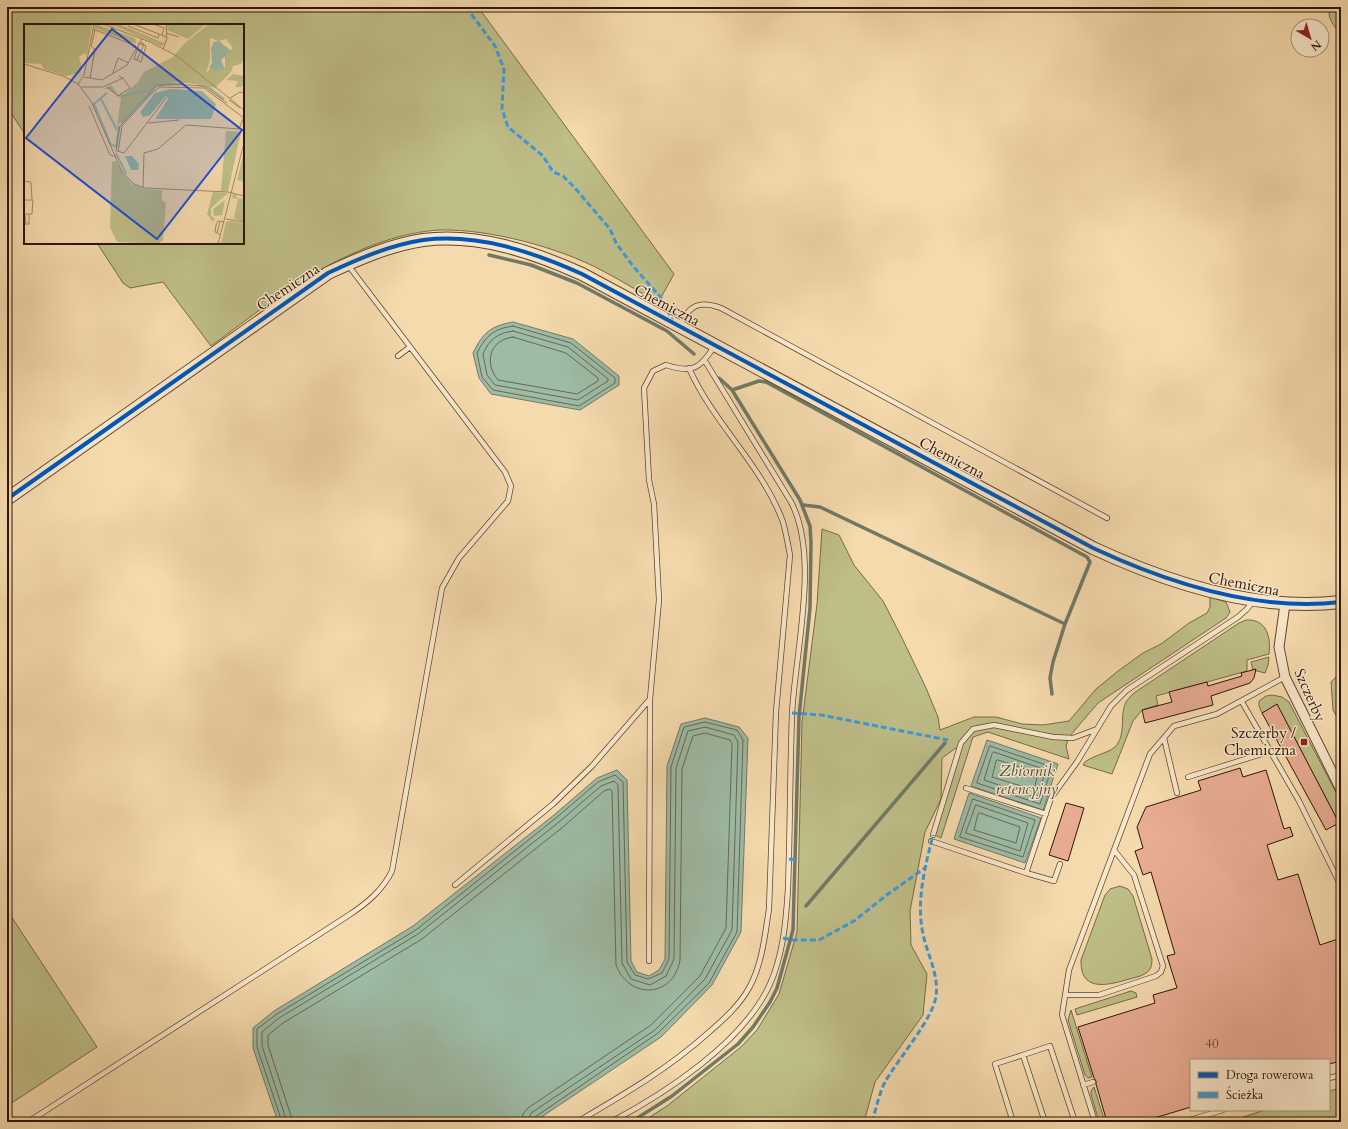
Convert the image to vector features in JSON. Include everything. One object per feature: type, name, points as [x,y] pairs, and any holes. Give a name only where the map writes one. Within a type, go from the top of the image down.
[{"type":"street","name":"Chemiczna","points":[[7,499],[309,285],[347,264],[394,247],[422,240],[446,238],[474,240],[504,246],[559,264],[582,274],[1086,544],[1122,561],[1178,582],[1213,592],[1285,604],[1341,602]]},
{"type":"street","name":"Szczerby","points":[[1285,604],[1279,648],[1284,677],[1341,790]]},
{"type":"lane","points":[[28,1122],[349,915],[372,898],[387,880],[392,871],[442,588],[459,558],[503,508],[511,493],[509,480],[505,472],[347,264]]},
{"type":"lane","points":[[679,326],[688,311],[698,305],[709,304],[721,308],[1107,518]]},
{"type":"lane","points":[[649,962],[650,699],[659,600],[654,504],[648,480],[644,388],[654,371],[666,365],[676,369],[697,367],[705,361],[715,345]]},
{"type":"lane","points":[[398,356],[410,347]]},
{"type":"lane","points":[[612,1122],[668,1088],[698,1066],[742,1026],[770,985],[782,943],[786,917],[792,713],[803,606],[804,543],[798,515],[791,502],[705,361]]},
{"type":"lane","points":[[577,1122],[662,1070],[698,1042],[733,1010],[750,987],[761,954],[767,923],[769,909],[776,712],[790,555],[786,534],[777,509],[753,469],[702,394],[689,368]]},
{"type":"lane","points":[[1026,873],[1051,798],[1077,762],[1111,706],[1127,690],[1238,617],[1255,599]]},
{"type":"lane","points":[[1095,1122],[1062,1015],[1069,970],[1150,754],[1174,726],[1217,714],[1242,702],[1284,677]]},
{"type":"lane","points":[[455,885],[553,804],[592,766],[650,699]]},
{"type":"lane","points":[[1242,702],[1300,801],[1341,886]]},
{"type":"lane","points":[[933,835],[961,743],[973,729],[994,725],[1053,737],[1073,738],[1097,729]]},
{"type":"lane","points":[[1164,738],[1177,793]]},
{"type":"lane","points":[[1188,777],[1271,751]]},
{"type":"lane","points":[[966,788],[1046,814]]},
{"type":"lane","points":[[931,841],[1054,881],[1060,864]]},
{"type":"lane","points":[[1065,995],[1099,994],[1156,976],[1161,972],[1163,966],[1134,875],[1114,850]]},
{"type":"lane","points":[[1013,1122],[995,1064],[1050,1046],[1075,1122]]},
{"type":"lane","points":[[1023,1054],[1045,1122]]},
{"type":"lane","points":[[1330,1078],[1341,1075]]},
{"type":"lane","points":[[1083,1085],[1093,1082]]},
{"type":"lane","points":[[1183,1122],[1220,1111]]},
{"type":"shaded area","points":[[7,7],[478,7],[674,274],[658,303],[585,262],[545,247],[502,236],[460,230],[426,231],[384,241],[331,264],[284,292],[211,346],[163,282],[130,288],[123,283],[98,244],[244,244],[244,24],[24,24],[24,132],[7,107]]},
{"type":"shaded area","points":[[1330,7],[1341,7],[1341,34],[1333,25],[1329,11]]},
{"type":"shaded area","points":[[822,529],[839,535],[854,565],[883,601],[926,688],[938,717],[940,730],[974,717],[996,717],[1022,724],[1043,725],[1069,721],[1096,689],[1118,671],[1143,653],[1161,644],[1189,623],[1207,613],[1210,607],[1210,597],[1226,602],[1230,612],[1226,618],[1098,703],[1069,737],[1066,746],[1069,759],[988,732],[973,737],[941,838],[935,835],[960,750],[956,748],[942,758],[941,799],[925,832],[910,911],[911,945],[927,974],[923,1015],[875,1082],[864,1122],[642,1122],[667,1106],[741,1047],[757,1030],[779,994],[797,932],[802,722],[817,604]]},
{"type":"shaded area","points":[[1246,620],[1259,622],[1266,630],[1269,641],[1269,654],[1247,660],[1247,671],[1156,696],[1158,705],[1142,710],[1133,721],[1112,774],[1083,765],[1088,760],[1115,747],[1119,742],[1122,731],[1124,707],[1126,702],[1134,693],[1239,623]]},
{"type":"shaded area","points":[[1269,657],[1265,673],[1253,670],[1251,662]]},
{"type":"shaded area","points":[[1341,672],[1341,724],[1333,710],[1331,682]]},
{"type":"shaded area","points":[[1272,695],[1282,697],[1289,702],[1341,802],[1341,827],[1277,705],[1262,713],[1259,706],[1259,701],[1266,696]]},
{"type":"shaded area","points":[[1120,886],[1128,889],[1133,896],[1152,959],[1150,969],[1144,974],[1118,982],[1110,984],[1095,984],[1089,982],[1085,977],[1082,970],[1081,960],[1105,895],[1110,889]]},
{"type":"shaded area","points":[[7,910],[97,1047],[7,1106]]},
{"type":"shaded area","points":[[1131,991],[1136,993],[1137,997],[1077,1015],[1075,1009]]},
{"type":"shaded area","points":[[1071,1010],[1092,1077],[1088,1078],[1085,1075],[1068,1020]]},
{"type":"shaded area","points":[[1094,1087],[1105,1122],[1099,1122],[1091,1094]]},
{"type":"shaded area","points":[[1341,1088],[1341,1122],[1228,1122],[1262,1111],[1330,1111],[1330,1091]]},
{"type":"water","points":[[513,322],[573,339],[619,376],[619,385],[580,410],[491,394],[479,378],[473,353],[484,335],[493,328]]},
{"type":"water","points":[[705,718],[739,727],[748,738],[741,932],[712,985],[661,1037],[534,1122],[278,1122],[253,1048],[253,1028],[274,1011],[413,926],[554,815],[597,778],[617,770],[627,780],[631,961],[637,972],[649,976],[659,970],[665,959],[667,766],[681,724]]},
{"type":"water","name":"Zbiornik retencyjny","points":[[987,740],[1058,764],[1043,810],[971,786]]},
{"type":"water","name":"Zbiornik retencyjny","points":[[969,793],[1041,818],[1025,863],[954,839]]},
{"type":"building","points":[[1256,669],[1254,678],[1250,683],[1211,696],[1213,705],[1145,723],[1142,710],[1172,702],[1169,692],[1207,682],[1208,686],[1242,676],[1241,673]]},
{"type":"building","points":[[1277,704],[1339,823],[1326,830],[1262,713]]},
{"type":"building","points":[[1240,768],[1243,777],[1266,770],[1284,829],[1290,827],[1293,836],[1267,845],[1278,880],[1298,874],[1320,945],[1341,938],[1341,1061],[1330,1064],[1330,1059],[1190,1059],[1190,1107],[1141,1122],[1107,1122],[1096,1081],[1078,1027],[1155,1003],[1153,995],[1177,988],[1167,956],[1175,954],[1151,872],[1143,875],[1135,851],[1143,848],[1137,827],[1146,807],[1201,790],[1198,781]]},
{"type":"building","points":[[1066,803],[1084,808],[1068,861],[1049,855]]},
{"type":"waterway","points":[[489,255],[531,265],[577,283],[667,331],[694,354]]},
{"type":"waterway","points":[[631,1122],[672,1096],[738,1044],[753,1027],[770,1002],[777,988],[793,930],[799,717],[810,608],[810,526],[800,500],[732,390],[719,378]]},
{"type":"waterway","points":[[732,390],[759,381],[766,382],[1087,557],[1090,562],[1065,624],[1053,662],[1050,678],[1052,694]]},
{"type":"waterway","points":[[803,505],[820,507],[1065,624]]},
{"type":"waterway","points":[[806,906],[945,743]]},
{"type":"marked path","points":[[466,7],[495,46],[504,69],[502,109],[508,127],[543,156],[553,172],[563,176],[610,229],[616,243],[633,266],[663,300],[673,322]]},
{"type":"marked path","points":[[792,713],[821,715],[948,740]]},
{"type":"marked path","points":[[872,1122],[885,1082],[929,1016],[936,996],[936,980],[923,934],[920,909],[924,872],[933,835]]},
{"type":"marked path","points":[[789,859],[798,860]]},
{"type":"marked path","points":[[783,938],[793,940],[819,940],[854,921],[888,894],[925,868]]},
{"type":"cycle path","points":[[7,499],[328,273],[398,245],[423,240],[464,239],[505,246],[544,258],[582,274],[1093,548],[1122,561],[1182,583],[1245,599],[1277,603],[1309,604],[1341,602]]},
{"type":"place","name":"Szczerby / Chemiczna","points":[[1304,742]]}]
